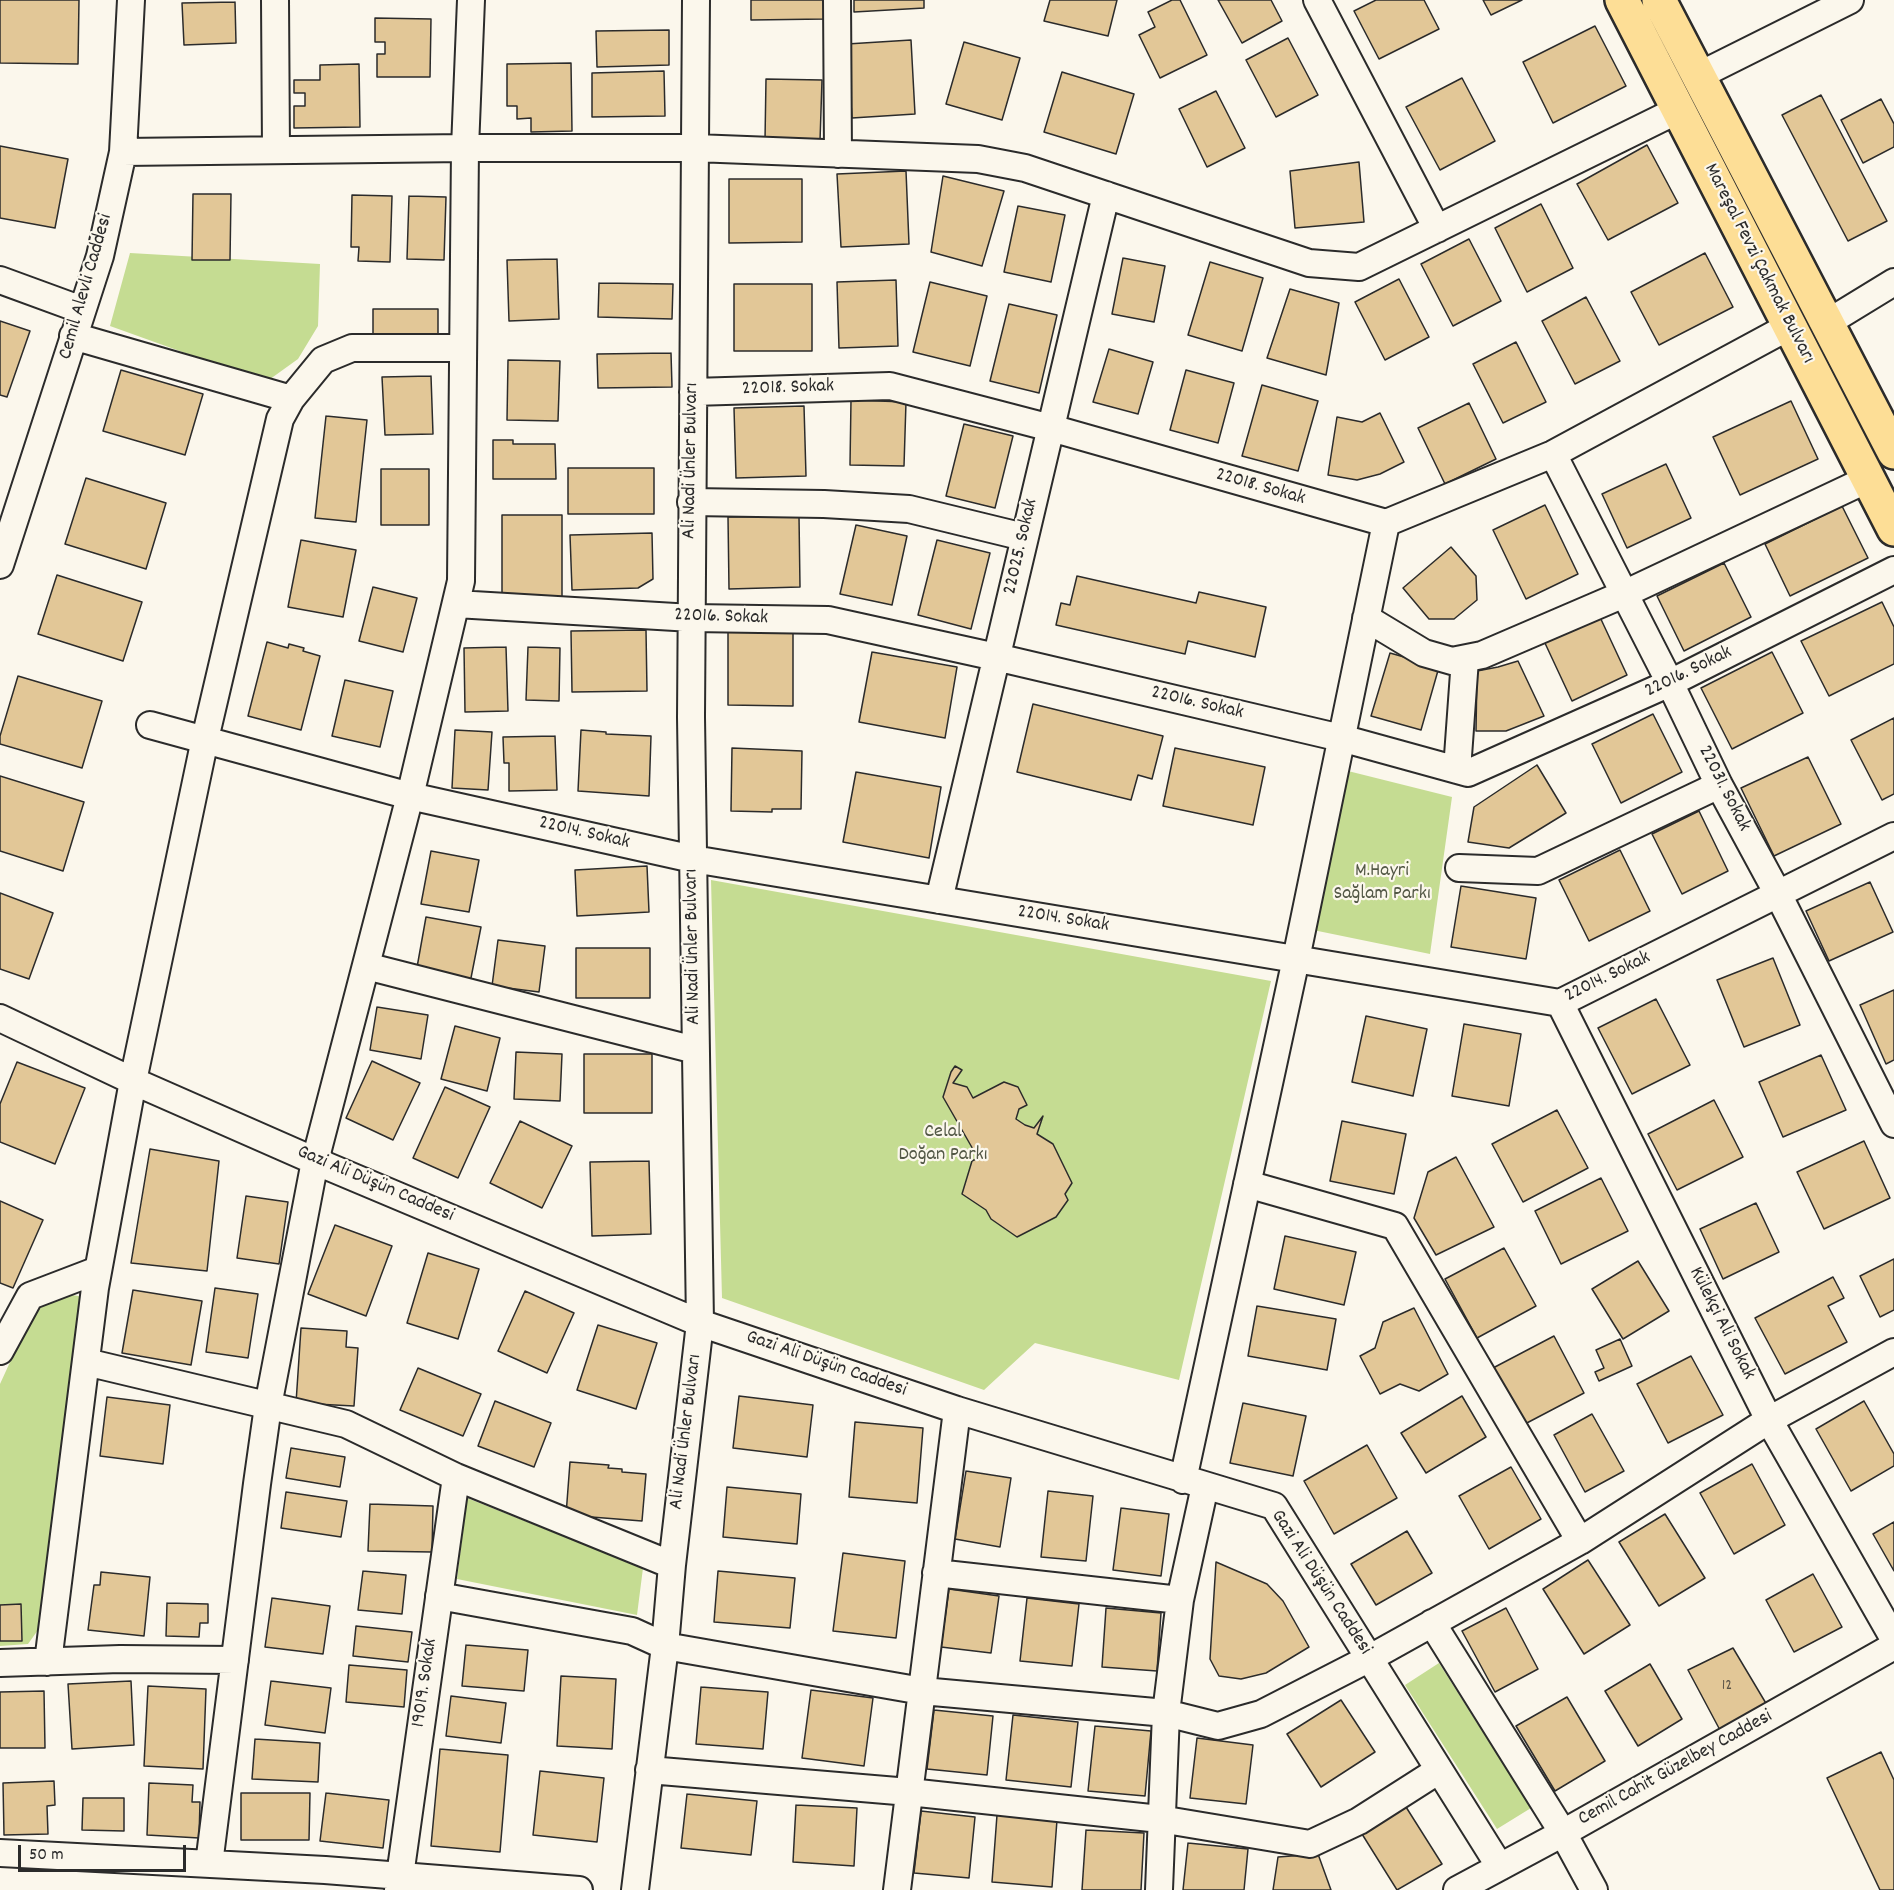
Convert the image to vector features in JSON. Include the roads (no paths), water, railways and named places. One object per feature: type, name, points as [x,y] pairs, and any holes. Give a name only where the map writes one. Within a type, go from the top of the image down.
[{"type":"main road","name":"Mareşal Fevzi Çakmak Bulvarı","points":[[1622,0],[1894,529]]},
{"type":"main road","points":[[1659,0],[1894,452]]},
{"type":"street","name":"Cemil Alevli Caddesi","points":[[0,566],[100,256],[123,152],[131,0]]},
{"type":"street","points":[[275,0],[276,150]]},
{"type":"street","points":[[209,1864],[268,1406],[315,1161],[410,795],[461,581],[465,148],[471,0]]},
{"type":"street","name":"Ali Nadi Ünler Bulvarı","points":[[635,1890],[665,1646],[700,1323],[695,1050],[691,502],[696,0]]},
{"type":"street","points":[[837,0],[838,154]]},
{"type":"street","points":[[1317,0],[1437,229]]},
{"type":"street","points":[[1698,76],[1850,0]]},
{"type":"street","points":[[123,152],[695,148],[978,159],[1025,168],[1309,263],[1359,267],[1678,110]]},
{"type":"street","name":"22025. Sokak","points":[[939,900],[1106,195]]},
{"type":"street","points":[[0,280],[82,310]]},
{"type":"street","points":[[1827,322],[1894,282]]},
{"type":"street","points":[[1159,1890],[1160,1819],[1166,1713],[1194,1483],[1247,1184],[1386,523],[1552,454],[1790,326]]},
{"type":"street","points":[[74,336],[291,399]]},
{"type":"street","points":[[48,1662],[98,1270],[133,1081],[205,739],[280,418],[291,399],[323,360],[352,348],[463,348]]},
{"type":"street","name":"22018. Sokak","points":[[693,392],[890,386],[1051,428],[1386,523]]},
{"type":"street","name":"22031. Sokak","points":[[1552,454],[1894,1124]]},
{"type":"street","points":[[1366,618],[1424,653],[1452,661],[1482,655],[1624,594],[1868,479]]},
{"type":"street","points":[[691,502],[824,504],[909,509],[1024,537]]},
{"type":"street","name":"22016. Sokak","points":[[456,604],[692,618],[828,620],[1341,738],[1468,773],[1670,683],[1894,570]]},
{"type":"street","points":[[1457,770],[1465,659]]},
{"type":"street","name":"22014. Sokak","points":[[150,725],[410,795],[693,859],[1560,1003],[1894,836]]},
{"type":"street","points":[[1459,868],[1538,871],[1719,785]]},
{"type":"street","points":[[366,966],[695,1050]]},
{"type":"street","name":"Külekçi Ali Sokak","points":[[1560,1003],[1769,1420],[1894,1639]]},
{"type":"street","name":"Gazi Ali Düşün Caddesi","points":[[0,1018],[133,1081],[315,1161],[700,1323],[957,1410],[1274,1506],[1500,1867]]},
{"type":"street","points":[[1247,1184],[1395,1226],[1580,1541]]},
{"type":"street","points":[[0,1351],[30,1296],[98,1270]]},
{"type":"street","points":[[439,1596],[632,1630],[665,1646],[922,1691],[1166,1713],[1218,1726],[1261,1714],[1370,1658],[1580,1541],[1769,1420],[1894,1352]]},
{"type":"street","points":[[86,1362],[346,1424],[456,1477],[672,1565]]},
{"type":"street","points":[[897,1890],[957,1410]]},
{"type":"street","name":"19019. Sokak","points":[[398,1883],[456,1477]]},
{"type":"street","points":[[936,1573],[1180,1600]]},
{"type":"street","points":[[1432,1623],[1563,1833],[1594,1890]]},
{"type":"street","name":"Cemil Cahit Güzelbey Caddesi","points":[[1457,1890],[1563,1833],[1894,1646]]},
{"type":"street","points":[[0,1663],[120,1659],[235,1660]]},
{"type":"street","points":[[649,1770],[909,1792],[1160,1819],[1310,1844],[1359,1821],[1439,1770]]},
{"type":"street","points":[[0,1853],[209,1864],[398,1883],[579,1890]]},
{"type":"park label","name":"M.Hayri Sağlam Parkı","points":[[1382,884]]},
{"type":"park label","name":"Celal Doğan Parkı","points":[[943,1144]]}]
